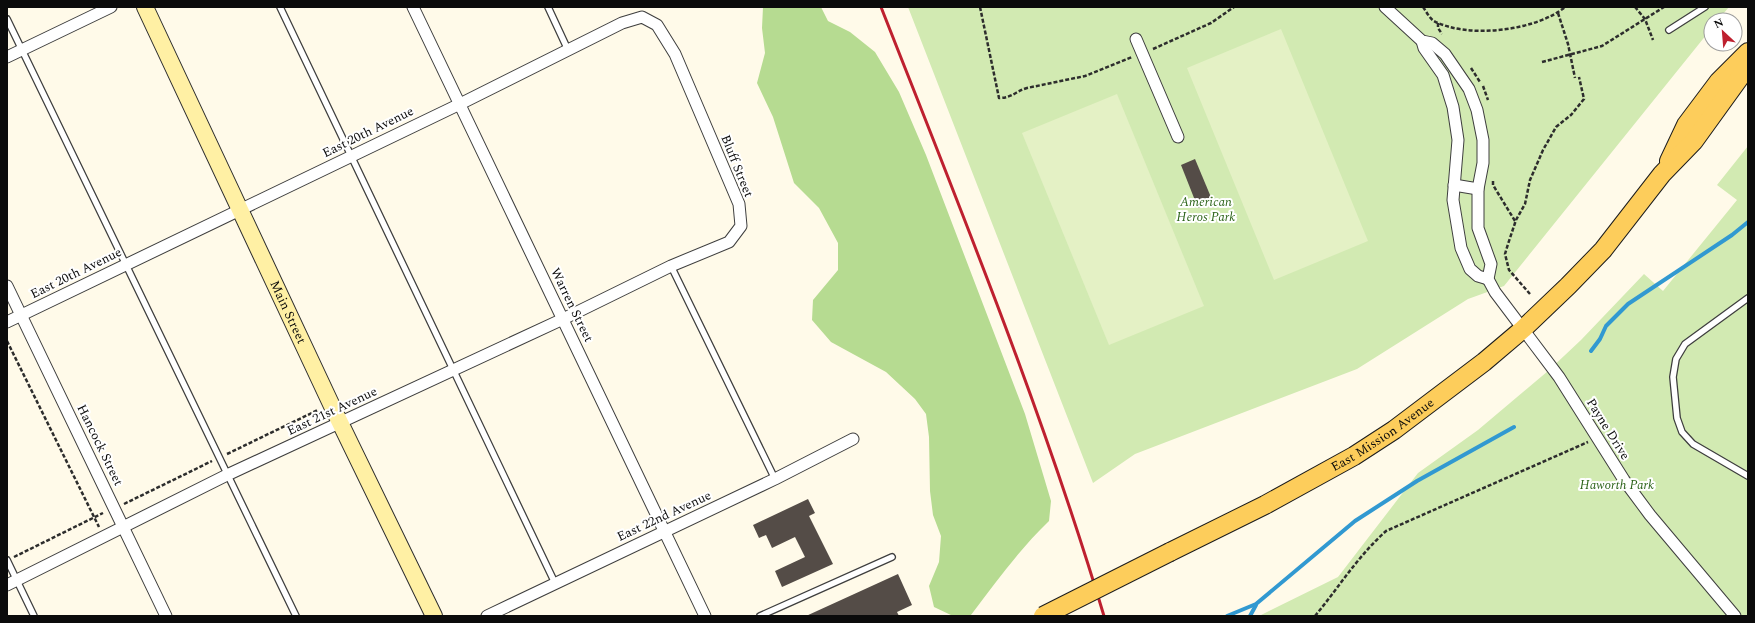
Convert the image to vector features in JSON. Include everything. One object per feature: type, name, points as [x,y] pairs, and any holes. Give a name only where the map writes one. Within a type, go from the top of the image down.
[{"type":"main road","name":"East Mission Avenue","points":[[1662,174],[1686,125],[1719,81],[1748,52]]},
{"type":"main road","name":"East Mission Avenue","points":[[1043,616],[1265,505],[1354,456],[1418,412],[1484,362],[1523,329],[1603,250],[1662,174],[1694,141],[1748,66]]},
{"type":"street","points":[[7,57],[111,7]]},
{"type":"street","name":"Main Street","points":[[144,7],[331,404],[434,616]]},
{"type":"street","name":"Warren Street","points":[[412,7],[460,104],[705,616]]},
{"type":"street","points":[[1385,7],[1422,41],[1432,43],[1445,54],[1469,89],[1477,110],[1483,140],[1483,164],[1478,189],[1478,228],[1492,264],[1488,279],[1478,276],[1470,269],[1461,248],[1453,213],[1458,140],[1453,107],[1443,75],[1424,48],[1422,41]]},
{"type":"street","name":"East 20th Avenue","points":[[7,322],[460,104],[622,23],[642,17],[657,25],[675,54],[698,108]]},
{"type":"street","points":[[1136,38],[1178,137]]},
{"type":"street","name":"Bluff Street","points":[[671,266],[728,242],[741,226],[739,204],[698,108]]},
{"type":"street","points":[[1454,185],[1478,189]]},
{"type":"street","name":"East 21st Avenue","points":[[12,583],[227,475],[563,319],[671,266]]},
{"type":"street","name":"Payne Drive","points":[[1488,279],[1495,292],[1559,377],[1624,480],[1650,515],[1735,616]]},
{"type":"street","name":"Hancock Street","points":[[7,286],[124,526],[166,616]]},
{"type":"street","name":"East 22nd Avenue","points":[[487,616],[775,479],[853,439]]},
{"type":"lane","points":[[280,7],[555,583]]},
{"type":"lane","points":[[548,7],[568,50]]},
{"type":"lane","points":[[1669,30],[1704,7]]},
{"type":"lane","points":[[7,19],[218,458],[296,616]]},
{"type":"lane","points":[[671,266],[775,479]]},
{"type":"lane","points":[[1748,298],[1685,344],[1676,359],[1673,384],[1677,418],[1682,432],[1693,444],[1748,476]]},
{"type":"lane","points":[[760,616],[892,558]]},
{"type":"lane","points":[[7,560],[12,583],[34,616]]},
{"type":"path","points":[[980,7],[999,98],[1013,96],[1020,90],[1027,88],[1085,76],[1210,23],[1234,7]]},
{"type":"path","points":[[1423,7],[1433,21],[1467,31],[1515,29],[1533,24],[1558,13],[1565,7]]},
{"type":"path","points":[[1635,7],[1644,20],[1653,40]]},
{"type":"path","points":[[1542,62],[1602,46],[1664,7]]},
{"type":"path","points":[[1530,294],[1508,270],[1505,254],[1516,220],[1525,204],[1532,173],[1543,150],[1556,127],[1571,115],[1584,99],[1558,13]]},
{"type":"path","points":[[7,341],[104,537]]},
{"type":"path","points":[[7,560],[331,404]]},
{"type":"path","points":[[1315,616],[1355,563],[1371,544],[1386,531],[1597,438]]},
{"type":"green space","points":[[763,7],[821,7],[828,21],[850,32],[875,52],[899,92],[926,155],[1025,414],[1051,501],[1049,521],[1018,555],[971,615],[953,616],[934,607],[929,586],[939,562],[941,536],[933,515],[930,491],[929,437],[926,414],[915,399],[886,372],[831,342],[812,320],[813,300],[838,270],[838,243],[819,208],[794,183],[773,117],[757,83],[765,53],[762,28]]},
{"type":"green space","name":"American Heros Park","points":[[908,7],[1729,7],[1725,12],[1703,12],[1703,39],[1504,286],[1468,299],[1357,369],[1135,454],[1093,483]]},
{"type":"green space","points":[[1281,29],[1368,241],[1274,280],[1187,68]]},
{"type":"green space","points":[[1117,94],[1204,306],[1109,345],[1022,133]]},
{"type":"green space","name":"Haworth Park","points":[[1748,146],[1748,616],[1259,616],[1338,577],[1418,473],[1478,430],[1548,371],[1581,340],[1644,274],[1663,291],[1737,200],[1717,185]]},
{"type":"building","points":[[1195,159],[1213,202],[1198,208],[1181,165]]},
{"type":"building","points":[[808,499],[815,513],[809,516],[833,564],[782,587],[775,571],[805,557],[795,537],[772,548],[766,535],[759,538],[753,525]]},
{"type":"building","points":[[898,574],[912,605],[897,612],[899,616],[806,616]]},
{"type":"waterway","points":[[1591,351],[1600,339],[1606,326],[1628,304],[1732,235],[1748,222]]},
{"type":"waterway","points":[[1227,616],[1256,604],[1355,521],[1417,481],[1514,427]]},
{"type":"waterway","points":[[1250,616],[1256,605]]},
{"type":"railway","points":[[881,7],[970,233],[1027,385],[1080,539],[1104,616]]}]
